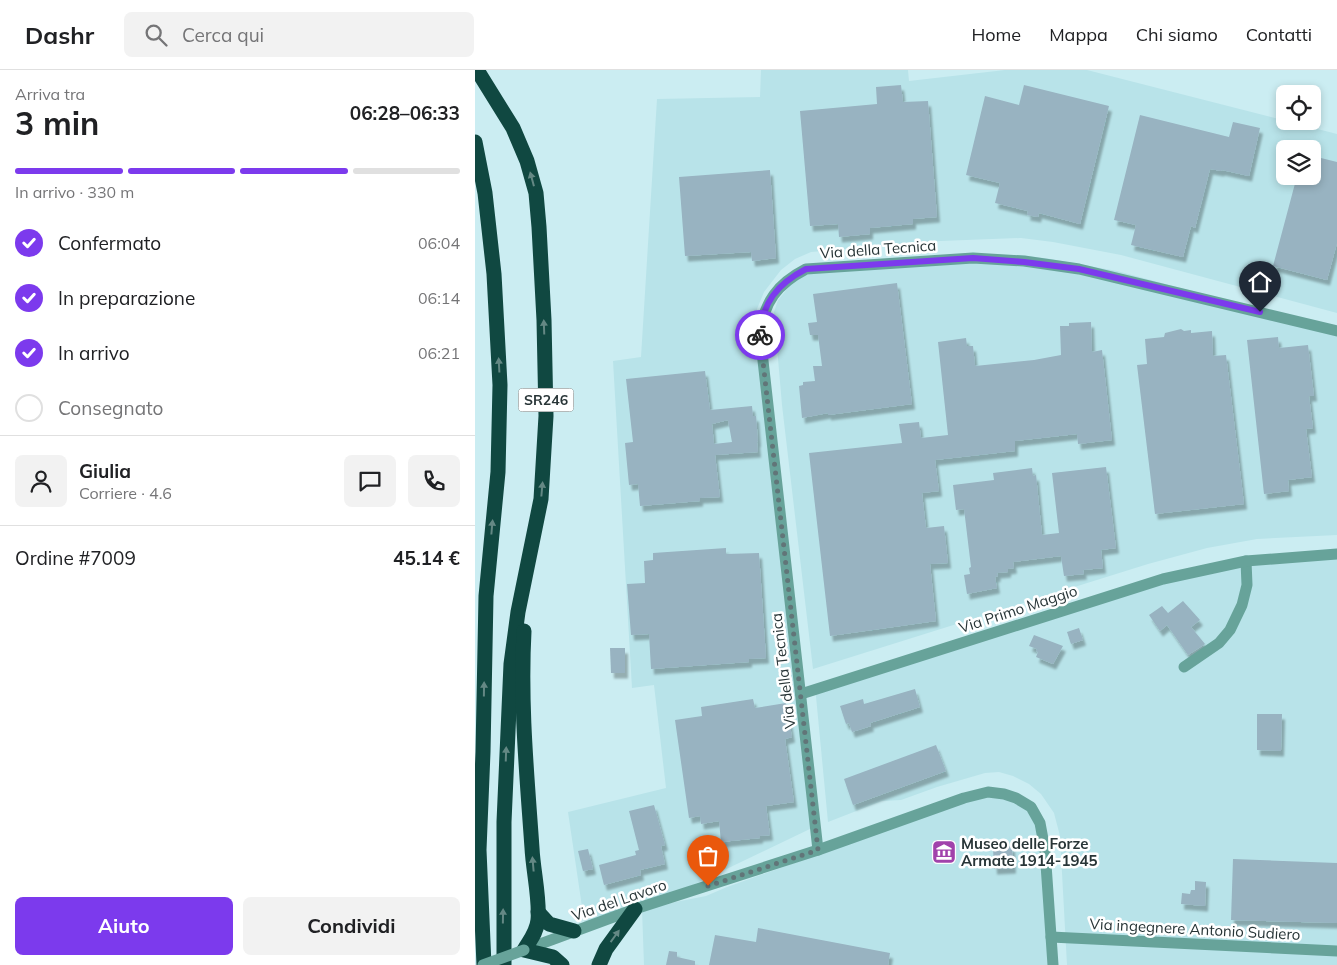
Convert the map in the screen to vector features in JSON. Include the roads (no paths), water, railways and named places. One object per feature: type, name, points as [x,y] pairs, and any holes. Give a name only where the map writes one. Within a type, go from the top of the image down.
[{"type":"highway","name":"SR246","points":[[477,70],[513,128],[527,161],[536,193],[545,368],[545,455],[541,499],[518,612],[511,664],[504,822],[504,965]]},
{"type":"highway","points":[[475,142],[485,193],[494,274],[500,385],[498,472],[486,596],[479,850],[483,965]]},
{"type":"highway","points":[[527,572],[523,696],[533,863],[538,912],[536,931],[524,950],[553,957],[562,965]]},
{"type":"highway","points":[[599,965],[606,949],[635,909]]},
{"type":"highway","points":[[538,912],[549,924],[574,931]]},
{"type":"street","name":"Via della Tecnica","points":[[818,850],[760,334],[762,319],[769,300],[779,287],[794,275],[806,269],[973,258],[1024,262],[1079,269],[1337,331]]},
{"type":"street","name":"Via Primo Maggio","points":[[801,694],[1163,578],[1246,561],[1337,554]]},
{"type":"street","points":[[1184,667],[1219,644],[1230,630],[1242,605],[1247,585],[1246,561]]},
{"type":"street","name":"Via del Lavoro","points":[[483,965],[635,909],[818,850],[964,798],[988,792],[1016,798],[1031,807],[1040,823],[1045,850],[1053,965]]},
{"type":"street","name":"Via ingegnere Antonio Sudiero","points":[[1051,937],[1337,951]]},
{"type":"place","name":"Museo delle Forze Armate 1914-1945","points":[[944,852]]}]
